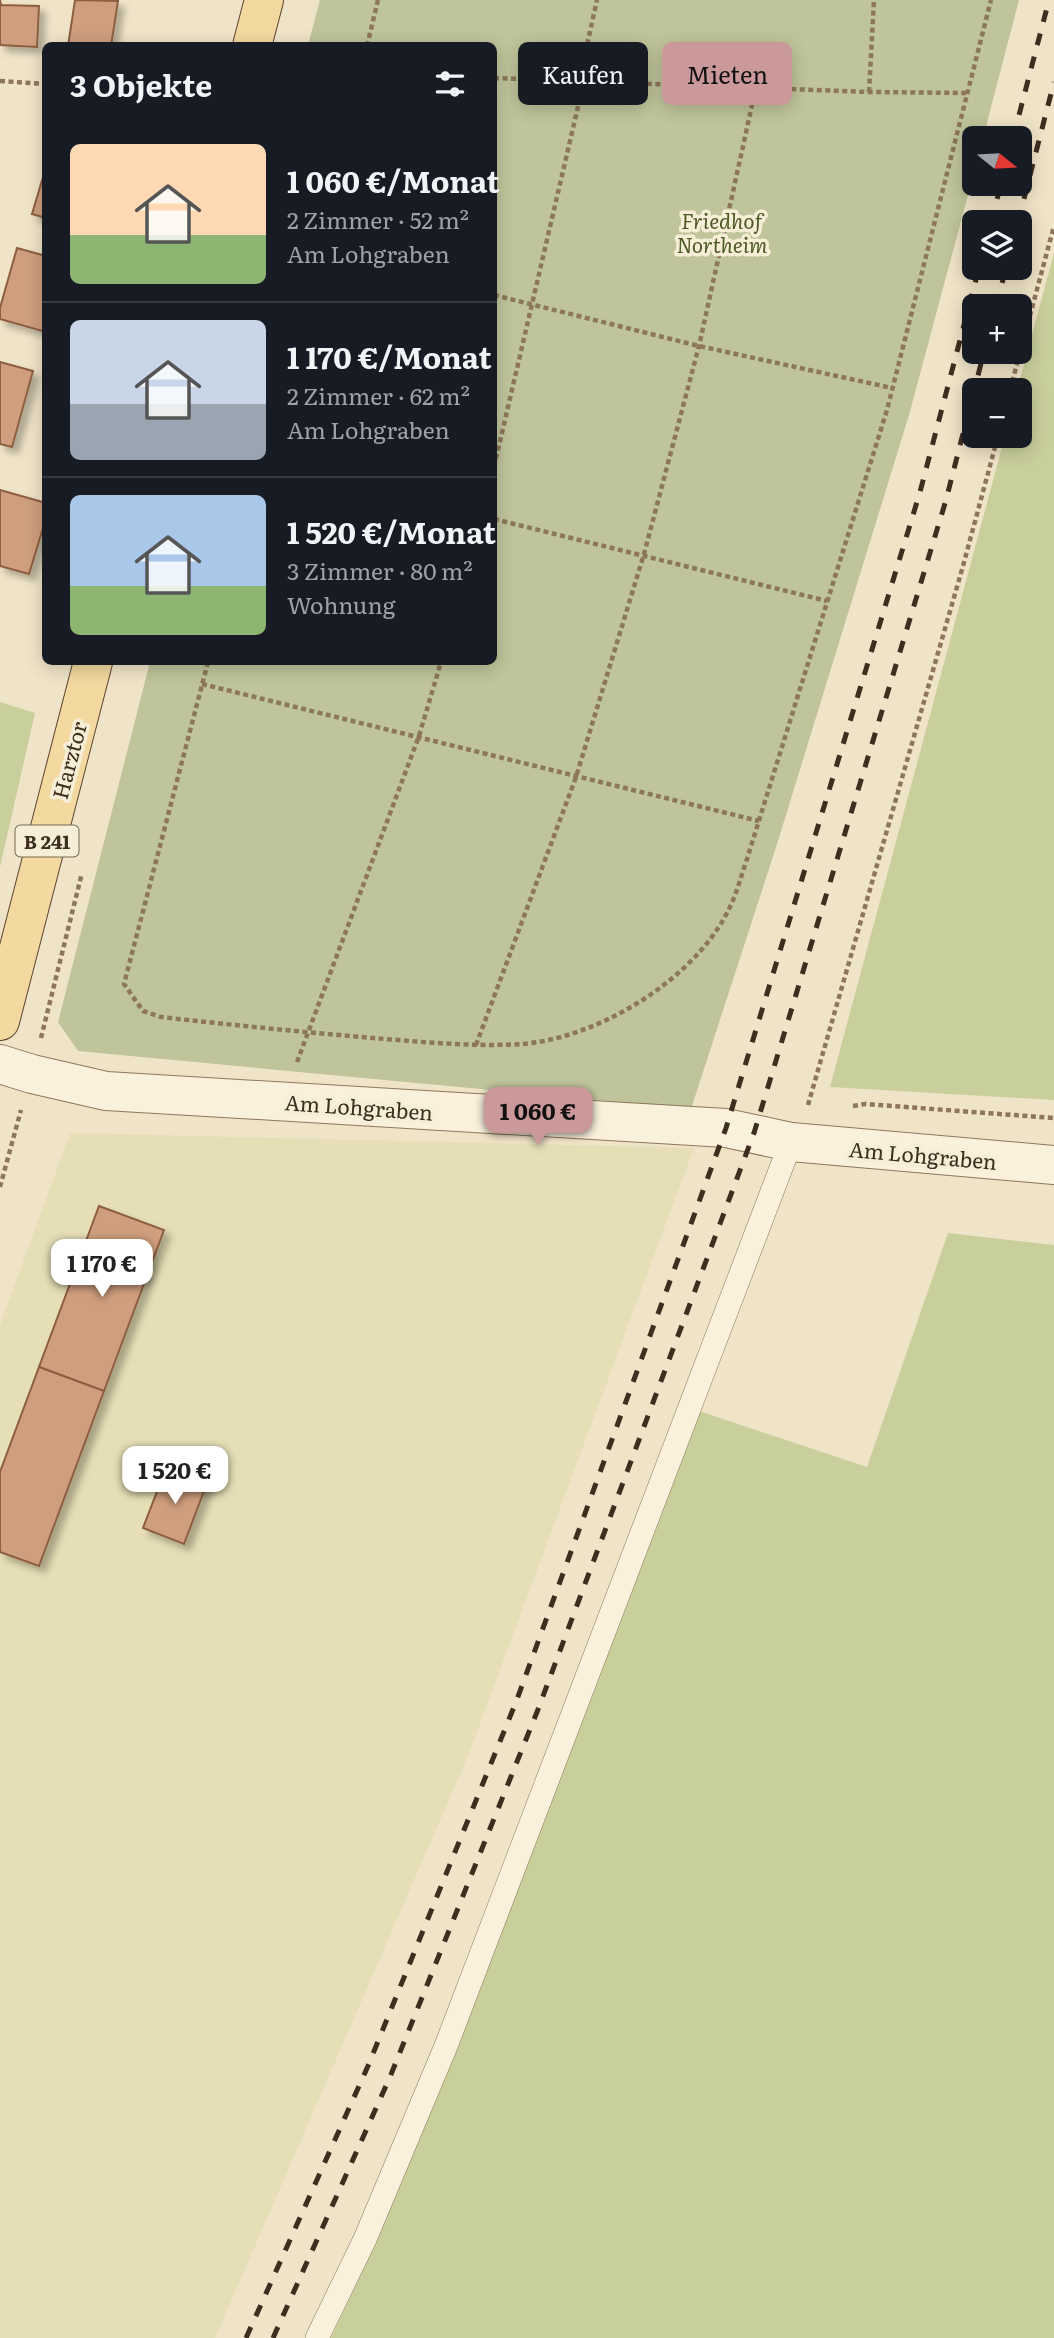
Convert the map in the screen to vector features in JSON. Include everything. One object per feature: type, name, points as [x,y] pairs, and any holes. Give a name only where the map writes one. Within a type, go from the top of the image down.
[{"type":"main road","points":[[253,42],[264,0]]},
{"type":"main road","name":"Harztor","points":[[0,1021],[92,665]]},
{"type":"street","name":"Am Lohgraben","points":[[0,1064],[106,1091],[726,1128],[799,1126],[1054,1165]]},
{"type":"lane","points":[[317,2338],[365,2239],[446,2046],[799,1126]]},
{"type":"path","points":[[368,42],[379,0]]},
{"type":"path","points":[[588,42],[597,0]]},
{"type":"path","points":[[869,92],[874,0]]},
{"type":"path","points":[[207,665],[124,984],[143,1011],[161,1017],[307,1033],[476,1045],[525,1044],[576,1032],[612,1017],[658,990],[700,953],[729,910],[759,821],[892,388],[991,0]]},
{"type":"path","points":[[497,78],[518,79]]},
{"type":"path","points":[[0,81],[42,84]]},
{"type":"path","points":[[792,89],[968,93]]},
{"type":"path","points":[[497,454],[579,105]]},
{"type":"path","points":[[476,1045],[576,776],[644,554],[699,346],[752,105]]},
{"type":"path","points":[[1013,378],[1054,226]]},
{"type":"path","points":[[497,296],[699,346],[892,388]]},
{"type":"path","points":[[799,1126],[963,566],[995,448]]},
{"type":"path","points":[[497,520],[827,601]]},
{"type":"path","points":[[284,1101],[419,736],[439,665]]},
{"type":"path","points":[[202,684],[759,821]]},
{"type":"path","points":[[842,1107],[865,1104],[1054,1118]]},
{"type":"path","points":[[799,1126],[818,1109]]},
{"type":"shaded area","points":[[70,1133],[694,1148],[468,1756],[215,2338],[0,2338],[0,1325]]},
{"type":"green space","name":"Friedhof Northeim","points":[[320,0],[1019,0],[986,126],[962,126],[962,196],[968,196],[909,415],[778,841],[691,1109],[78,1051],[58,1022],[149,665],[497,665],[497,42],[309,42]]},
{"type":"green space","points":[[1054,253],[1054,1100],[830,1087],[1002,448],[1032,448],[1032,378],[1020,378],[1024,364],[1032,364],[1032,334]]},
{"type":"green space","points":[[0,702],[35,713],[0,867]]},
{"type":"green space","points":[[948,1233],[1054,1245],[1054,2338],[331,2338],[371,2253],[494,1950],[699,1411],[867,1467]]},
{"type":"building","points":[[0,0],[1,5],[39,6],[37,47],[0,45]]},
{"type":"building","points":[[75,0],[118,1],[112,42],[69,42]]},
{"type":"building","points":[[42,180],[42,217],[32,214]]},
{"type":"building","points":[[17,248],[42,255],[42,331],[0,319],[0,308]]},
{"type":"building","points":[[0,362],[33,371],[12,447],[0,444]]},
{"type":"building","points":[[0,490],[42,502],[42,531],[29,574],[0,566]]},
{"type":"building","points":[[99,1206],[164,1230],[104,1391],[39,1367]]},
{"type":"building","points":[[39,1367],[104,1391],[39,1566],[0,1552],[0,1472]]},
{"type":"building","points":[[166,1468],[207,1483],[184,1544],[143,1528]]},
{"type":"railway","points":[[1016,126],[1049,0]]},
{"type":"railway","points":[[1021,210],[1054,82]]},
{"type":"railway","points":[[994,210],[998,196]]},
{"type":"railway","points":[[246,2338],[368,2066],[516,1702],[726,1128],[920,492],[976,280]]},
{"type":"railway","points":[[999,294],[1003,280]]},
{"type":"railway","points":[[273,2338],[390,2077],[537,1712],[754,1133],[946,500],[981,364]]}]
